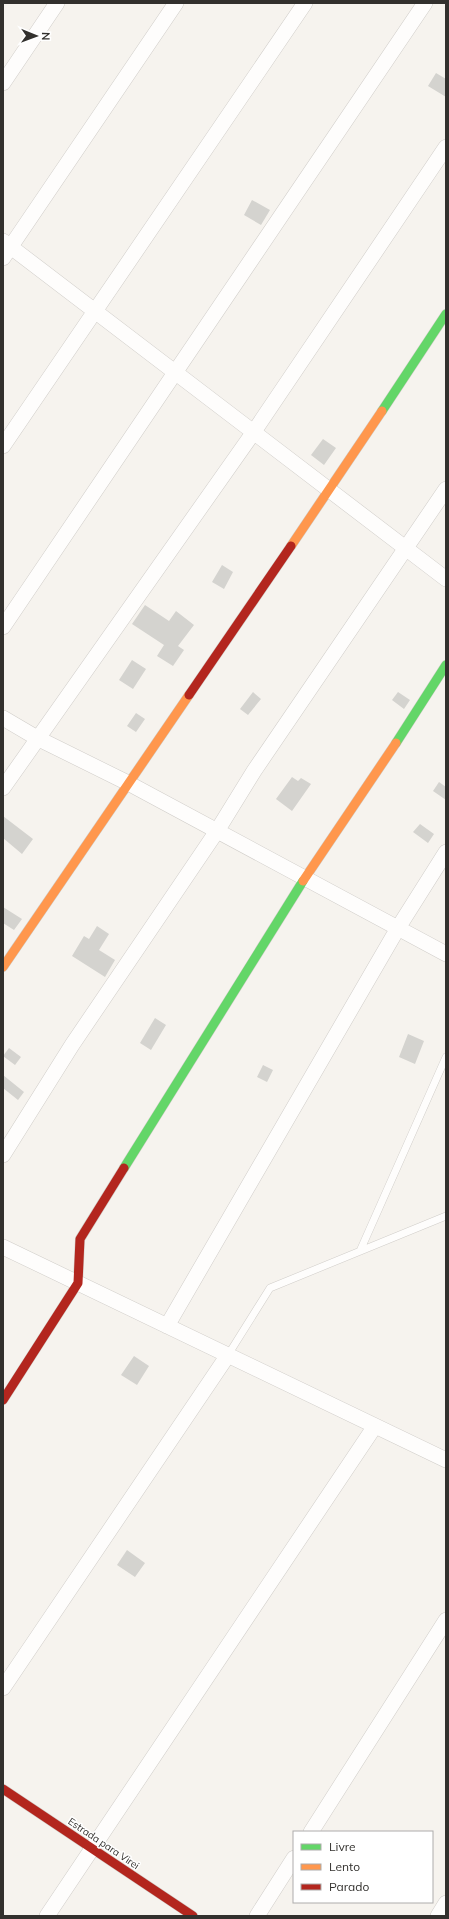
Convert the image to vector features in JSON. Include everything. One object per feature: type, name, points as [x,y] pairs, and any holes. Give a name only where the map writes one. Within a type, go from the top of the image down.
[{"type":"street","points":[[3,82],[57,3]]},
{"type":"street","points":[[176,3],[6,249],[95,311],[446,579]]},
{"type":"street","points":[[3,446],[305,3]]},
{"type":"street","points":[[3,627],[425,3]]},
{"type":"street","points":[[3,788],[253,433],[446,147]]},
{"type":"street","points":[[3,967],[330,490],[446,314]]},
{"type":"street","points":[[3,1155],[72,1045],[217,831],[254,771],[405,547],[446,489]]},
{"type":"street","points":[[3,1400],[78,1283],[80,1239],[305,878],[408,726],[446,665]]},
{"type":"street","points":[[3,718],[37,738],[128,783],[446,954]]},
{"type":"street","points":[[167,1326],[398,928],[446,852]]},
{"type":"street","points":[[3,1247],[446,1460]]},
{"type":"street","points":[[3,1688],[228,1355]]},
{"type":"street","points":[[47,1916],[375,1426]]},
{"type":"street","points":[[311,1831],[446,1620]]},
{"type":"street","name":"Estrada para Virei","points":[[3,1789],[193,1916]]},
{"type":"street","points":[[257,1916],[293,1860]]},
{"type":"street","points":[[438,1916],[446,1903]]},
{"type":"lane","points":[[360,1251],[446,1058]]},
{"type":"lane","points":[[228,1355],[270,1288],[446,1216]]},
{"type":"building","points":[[436,73],[446,79],[446,97],[428,86]]},
{"type":"building","points":[[252,200],[270,210],[261,225],[244,215]]},
{"type":"building","points":[[323,439],[336,448],[324,465],[311,455]]},
{"type":"building","points":[[222,565],[233,572],[224,589],[212,582]]},
{"type":"building","points":[[145,605],[169,621],[176,611],[194,625],[178,646],[184,650],[173,666],[157,656],[164,645],[132,624]]},
{"type":"building","points":[[132,660],[146,669],[133,689],[119,680]]},
{"type":"building","points":[[253,692],[261,699],[248,715],[240,709]]},
{"type":"building","points":[[398,692],[410,700],[404,709],[392,700]]},
{"type":"building","points":[[136,713],[145,719],[136,732],[127,726]]},
{"type":"building","points":[[292,777],[298,781],[301,778],[311,784],[292,811],[276,799]]},
{"type":"building","points":[[439,782],[446,787],[446,800],[433,791]]},
{"type":"building","points":[[3,816],[33,839],[22,854],[3,838]]},
{"type":"building","points":[[420,824],[434,834],[428,843],[413,832]]},
{"type":"building","points":[[3,907],[22,919],[14,930],[3,923]]},
{"type":"building","points":[[97,926],[109,934],[99,950],[115,960],[105,977],[72,956],[84,936],[89,939]]},
{"type":"building","points":[[155,1018],[166,1025],[151,1050],[140,1043]]},
{"type":"building","points":[[408,1034],[424,1041],[415,1064],[399,1057]]},
{"type":"building","points":[[9,1048],[21,1057],[15,1065],[3,1056]]},
{"type":"building","points":[[263,1065],[273,1070],[267,1082],[257,1077]]},
{"type":"building","points":[[3,1075],[24,1092],[18,1100],[3,1088]]},
{"type":"building","points":[[134,1356],[149,1366],[137,1385],[121,1375]]},
{"type":"building","points":[[127,1550],[145,1563],[135,1577],[117,1565]]},
{"type":"traffic: fast","points":[[382,411],[446,314]]},
{"type":"traffic: fast","points":[[396,743],[446,665]]},
{"type":"traffic: fast","points":[[124,1168],[303,881]]},
{"type":"traffic: slow","points":[[291,546],[382,411]]},
{"type":"traffic: slow","points":[[3,967],[189,695]]},
{"type":"traffic: slow","points":[[303,881],[396,743]]},
{"type":"traffic: jam","points":[[189,695],[291,546]]},
{"type":"traffic: jam","points":[[3,1400],[78,1283],[80,1239],[124,1168]]},
{"type":"traffic: jam","points":[[3,1789],[193,1916]]}]
